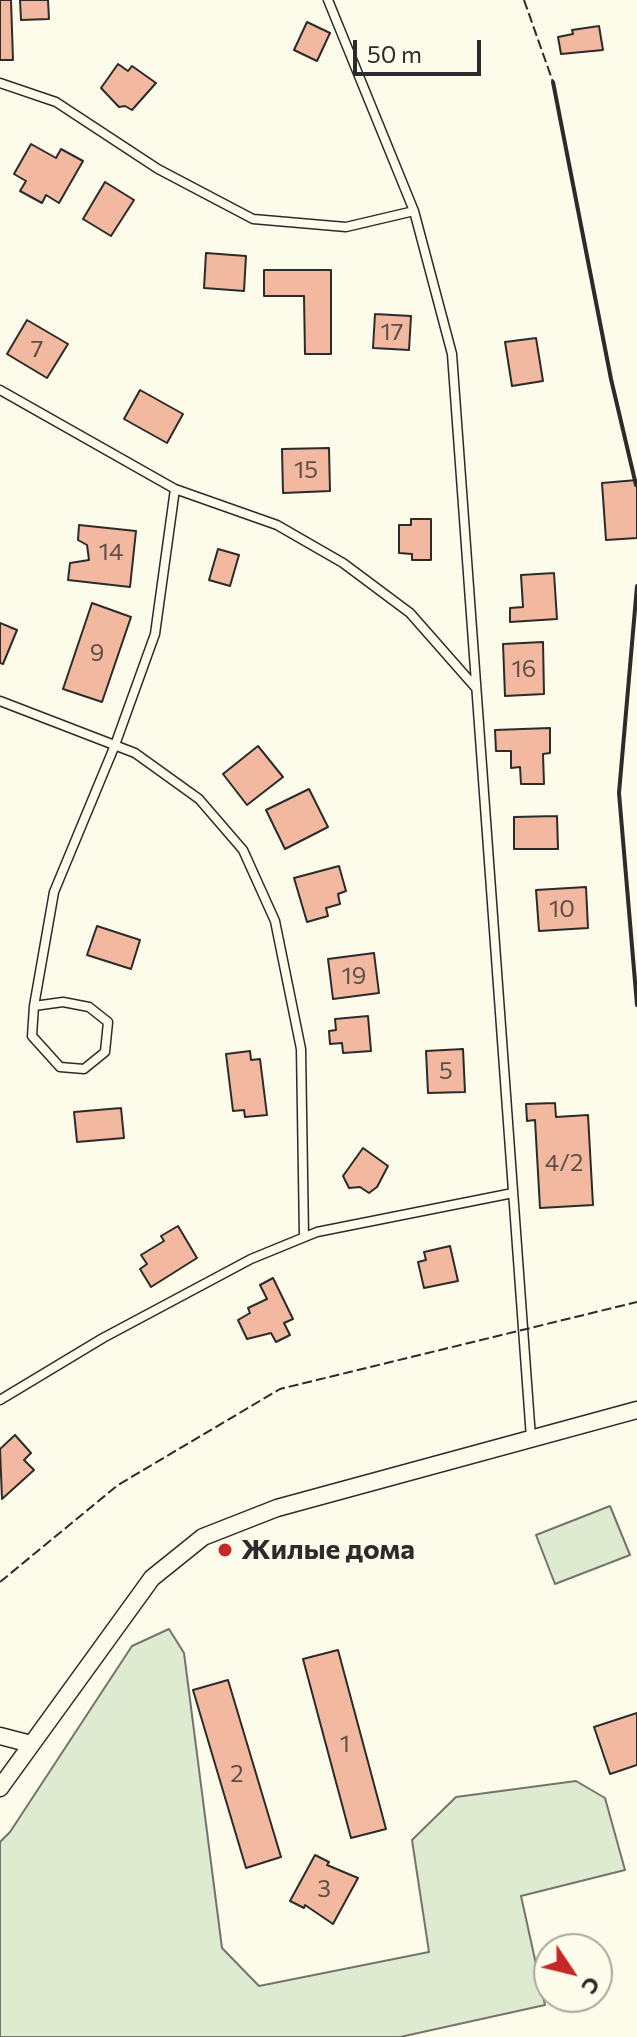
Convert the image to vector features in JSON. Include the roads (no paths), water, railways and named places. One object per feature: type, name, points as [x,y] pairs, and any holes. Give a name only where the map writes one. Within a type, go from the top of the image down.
[{"type":"street","points":[[0,1788],[152,1578],[203,1537],[277,1508],[637,1410]]},
{"type":"street","points":[[0,1736],[31,1744]]},
{"type":"lane","points":[[328,0],[414,211],[452,354],[531,1439]]},
{"type":"lane","points":[[0,83],[56,102],[158,169],[253,219],[346,227],[414,211]]},
{"type":"lane","points":[[0,390],[175,489],[277,525],[343,563],[410,613],[476,688]]},
{"type":"lane","points":[[34,1006],[63,1002],[89,1007],[108,1022],[105,1052],[84,1069],[60,1067],[32,1036],[34,1006],[54,892],[115,745],[155,634],[175,489]]},
{"type":"lane","points":[[0,701],[135,753],[199,799],[243,850],[275,921],[301,1049],[304,1237]]},
{"type":"lane","points":[[0,1400],[103,1338],[237,1266],[304,1237],[513,1193]]},
{"type":"place","name":"Жилые дома","points":[[225,1550]]}]
